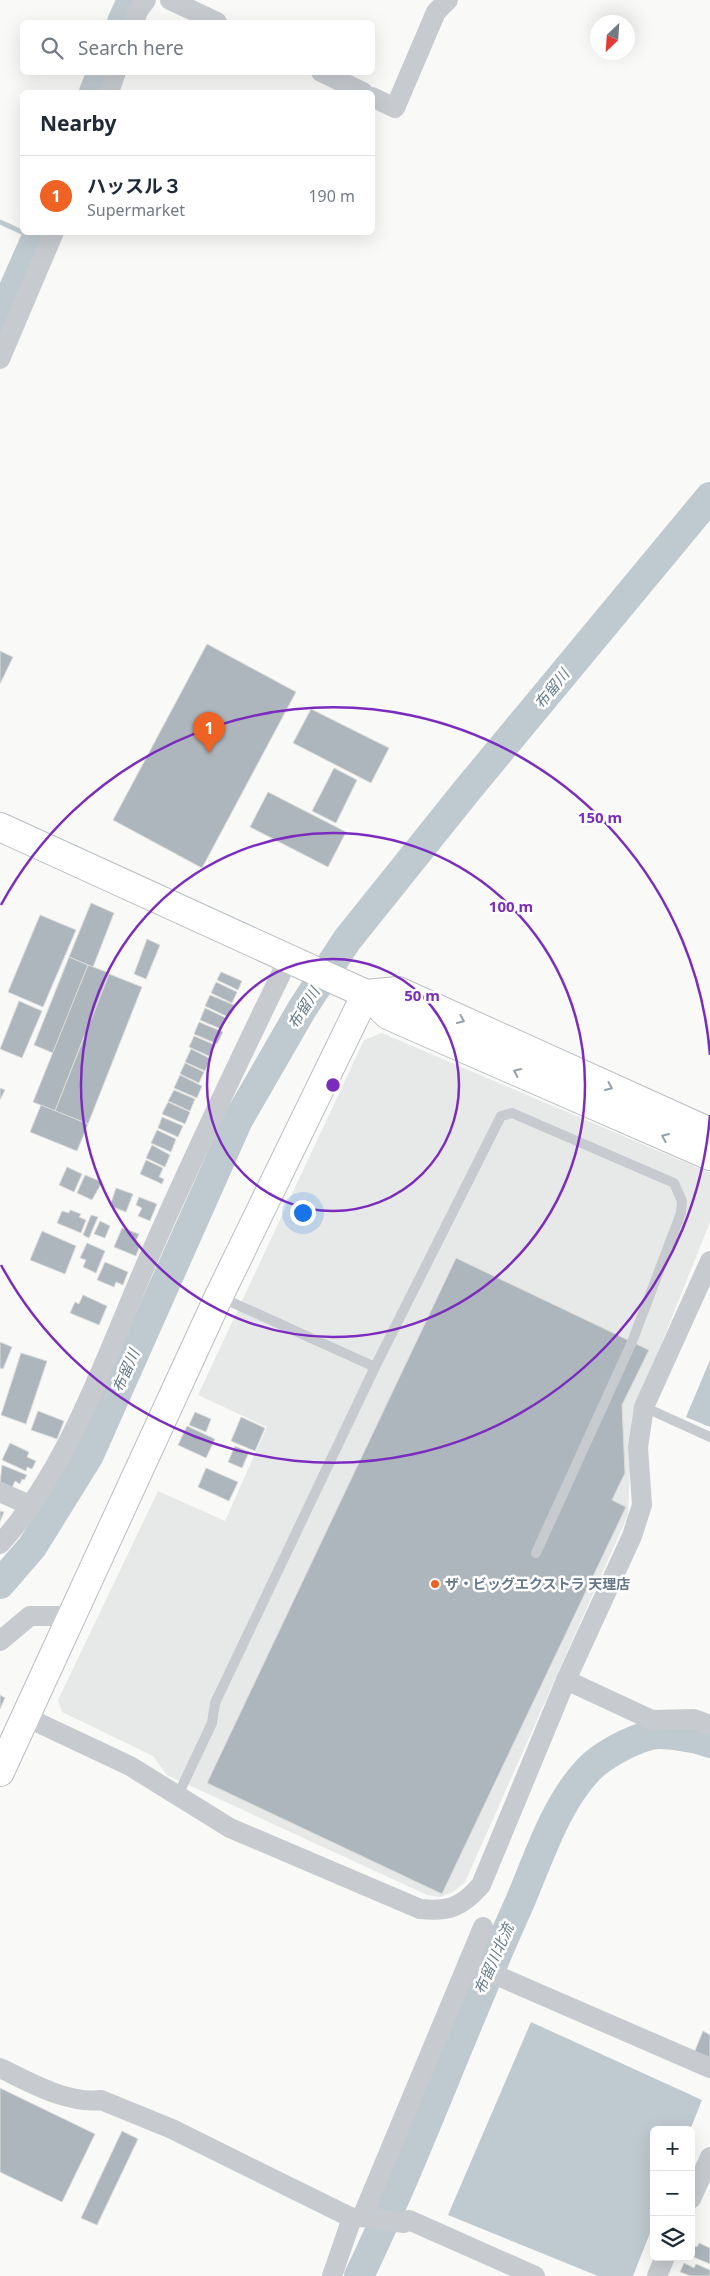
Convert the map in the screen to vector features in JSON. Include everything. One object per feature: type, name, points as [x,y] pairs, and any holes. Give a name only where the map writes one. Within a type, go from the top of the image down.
[{"type":"street","points":[[135,20],[146,0]]},
{"type":"street","points":[[170,0],[213,20]]},
{"type":"street","points":[[375,98],[395,108],[436,12],[448,0]]},
{"type":"street","points":[[109,90],[115,75]]},
{"type":"street","points":[[327,75],[359,90]]},
{"type":"street","points":[[0,359],[53,235]]},
{"type":"street","points":[[0,827],[360,991],[388,1015],[710,1156]]},
{"type":"street","points":[[0,1544],[12,1530],[66,1449],[188,1168],[282,972],[296,963]]},
{"type":"street","points":[[360,991],[398,991],[710,1132]]},
{"type":"street","points":[[0,1772],[360,991]]},
{"type":"street","points":[[26,1717],[130,1766],[230,1828],[420,1909],[449,1909],[469,1899],[480,1885],[566,1680],[632,1536],[642,1504],[638,1447],[644,1407],[710,1261]]},
{"type":"street","points":[[0,1492],[29,1505]]},
{"type":"street","points":[[0,1642],[30,1616],[72,1616]]},
{"type":"street","points":[[566,1680],[652,1720],[694,1719],[710,1725]]},
{"type":"street","points":[[332,2276],[360,2218],[483,1927]]},
{"type":"street","points":[[468,1963],[710,2068]]},
{"type":"street","points":[[0,2068],[47,2090],[90,2101],[101,2100],[172,2129],[360,2218],[404,2223],[410,2220],[535,2276]]},
{"type":"street","points":[[695,2190],[710,2157]]},
{"type":"street","points":[[657,2276],[663,2261]]},
{"type":"lane","points":[[178,1795],[212,1723],[215,1703],[375,1367],[501,1116],[512,1113],[674,1183],[682,1201],[681,1213],[632,1342],[536,1553]]},
{"type":"lane","points":[[219,1296],[375,1367]]},
{"type":"lane","points":[[644,1407],[710,1437]]},
{"type":"shaded area","points":[[382,1033],[710,1173],[710,1222],[632,1417],[628,1515],[465,1882],[453,1892],[440,1897],[427,1895],[167,1775],[153,1756],[62,1712],[58,1700],[158,1491],[225,1521],[267,1427],[198,1395],[364,1040]]},
{"type":"shaded area","points":[[710,1360],[710,1427],[686,1417]]},
{"type":"shaded area","points":[[531,2022],[702,2100],[692,2126],[650,2126],[650,2233],[633,2276],[598,2276],[448,2215]]},
{"type":"building","points":[[207,644],[296,692],[202,868],[113,820]]},
{"type":"building","points":[[0,651],[13,657],[0,684]]},
{"type":"building","points":[[311,709],[389,748],[371,783],[293,743]]},
{"type":"building","points":[[334,768],[357,780],[336,823],[312,811]]},
{"type":"building","points":[[268,792],[346,832],[328,867],[250,827]]},
{"type":"building","points":[[91,903],[114,913],[93,967],[69,957]]},
{"type":"building","points":[[40,915],[76,930],[43,1007],[8,992]]},
{"type":"building","points":[[147,939],[160,945],[146,979],[134,974]]},
{"type":"building","points":[[69,957],[88,965],[53,1053],[34,1045]]},
{"type":"building","points":[[88,965],[109,973],[55,1111],[33,1102]]},
{"type":"building","points":[[221,972],[242,981],[238,990],[217,980]]},
{"type":"building","points":[[109,974],[142,987],[88,1124],[55,1111]]},
{"type":"building","points":[[216,982],[237,992],[232,1003],[211,993]]},
{"type":"building","points":[[210,995],[234,1005],[228,1017],[205,1006]]},
{"type":"building","points":[[19,1001],[42,1011],[22,1058],[0,1049]]},
{"type":"building","points":[[205,1008],[226,1018],[221,1029],[200,1020]]},
{"type":"building","points":[[199,1022],[223,1032],[217,1044],[194,1034]]},
{"type":"building","points":[[194,1036],[215,1045],[209,1056],[189,1047]]},
{"type":"building","points":[[191,1049],[211,1059],[205,1071],[185,1062]]},
{"type":"building","points":[[185,1063],[204,1072],[199,1083],[180,1074]]},
{"type":"building","points":[[180,1075],[202,1086],[197,1098],[174,1088]]},
{"type":"building","points":[[0,1088],[5,1090],[0,1100]]},
{"type":"building","points":[[174,1090],[195,1099],[190,1111],[168,1101]]},
{"type":"building","points":[[168,1102],[190,1112],[185,1124],[162,1114]]},
{"type":"building","points":[[41,1105],[88,1124],[77,1151],[30,1132]]},
{"type":"building","points":[[162,1117],[183,1126],[178,1137],[158,1128]]},
{"type":"building","points":[[157,1130],[176,1139],[171,1152],[151,1143]]},
{"type":"building","points":[[152,1145],[170,1155],[165,1167],[146,1158]]},
{"type":"building","points":[[146,1160],[163,1168],[159,1177],[164,1179],[162,1184],[140,1174]]},
{"type":"building","points":[[67,1167],[82,1174],[74,1192],[59,1185]]},
{"type":"building","points":[[85,1175],[102,1182],[92,1200],[77,1193]]},
{"type":"building","points":[[116,1188],[133,1194],[126,1212],[110,1206]]},
{"type":"building","points":[[139,1197],[157,1204],[150,1221],[138,1216],[142,1208],[136,1205]]},
{"type":"building","points":[[70,1210],[81,1214],[79,1217],[86,1220],[81,1233],[57,1223],[62,1211],[69,1213]]},
{"type":"building","points":[[91,1215],[98,1217],[89,1238],[83,1235]]},
{"type":"building","points":[[100,1221],[110,1226],[105,1238],[94,1234]]},
{"type":"building","points":[[122,1228],[139,1234],[135,1243],[140,1245],[136,1256],[114,1247]]},
{"type":"building","points":[[42,1231],[76,1246],[65,1274],[30,1260]]},
{"type":"building","points":[[87,1243],[105,1251],[96,1273],[83,1267],[86,1260],[80,1258]]},
{"type":"building","points":[[456,1258],[649,1350],[622,1405],[625,1473],[612,1500],[626,1507],[442,1894],[207,1783]]},
{"type":"building","points":[[105,1262],[128,1272],[123,1285],[116,1282],[114,1287],[97,1280]]},
{"type":"building","points":[[83,1295],[107,1306],[99,1325],[70,1313],[75,1302],[79,1304]]},
{"type":"building","points":[[0,1342],[12,1347],[3,1369],[0,1368]]},
{"type":"building","points":[[21,1353],[47,1361],[26,1424],[1,1415]]},
{"type":"building","points":[[38,1411],[64,1421],[57,1439],[31,1430]]},
{"type":"building","points":[[195,1412],[211,1419],[206,1432],[189,1425]]},
{"type":"building","points":[[241,1417],[265,1428],[255,1451],[231,1441]]},
{"type":"building","points":[[187,1426],[215,1439],[206,1458],[178,1445]]},
{"type":"building","points":[[10,1443],[29,1452],[27,1457],[36,1461],[32,1469],[27,1467],[26,1471],[2,1460]]},
{"type":"building","points":[[235,1446],[249,1452],[242,1468],[228,1462]]},
{"type":"building","points":[[2,1465],[27,1475],[20,1484],[15,1481],[12,1488],[0,1483]]},
{"type":"building","points":[[206,1468],[238,1482],[229,1501],[198,1487]]},
{"type":"building","points":[[0,1511],[4,1512],[0,1522]]},
{"type":"building","points":[[0,1695],[5,1698],[0,1709]]},
{"type":"building","points":[[703,2031],[710,2035],[710,2061],[694,2053]]},
{"type":"building","points":[[0,2088],[95,2134],[62,2202],[0,2172]]},
{"type":"building","points":[[122,2131],[138,2139],[97,2225],[81,2218]]},
{"type":"building","points":[[699,2243],[710,2248],[710,2264],[695,2258],[695,2246],[697,2247]]},
{"type":"building","points":[[684,2263],[694,2268],[696,2264],[710,2270],[710,2276],[691,2276],[680,2272]]},
{"type":"waterway","points":[[123,20],[132,0]]},
{"type":"waterway","points":[[95,90],[101,75]]},
{"type":"waterway","points":[[0,222],[20,231]]},
{"type":"waterway","points":[[31,235],[37,238]]},
{"type":"waterway","points":[[0,320],[38,235]]},
{"type":"waterway","name":"布留川","points":[[0,1584],[32,1547],[89,1455],[238,1120],[302,1009],[347,940],[468,789],[710,497]]},
{"type":"waterway","name":"布留川北流","points":[[359,2276],[401,2184],[540,1851],[557,1816],[576,1784],[594,1764],[609,1754],[635,1740],[651,1735],[664,1734],[689,1737],[710,1743]]},
{"type":"place","name":"ハッスル３","points":[[209,753]]},
{"type":"place","name":"ザ・ビッグエクストラ 天理店","points":[[435,1584]]}]
